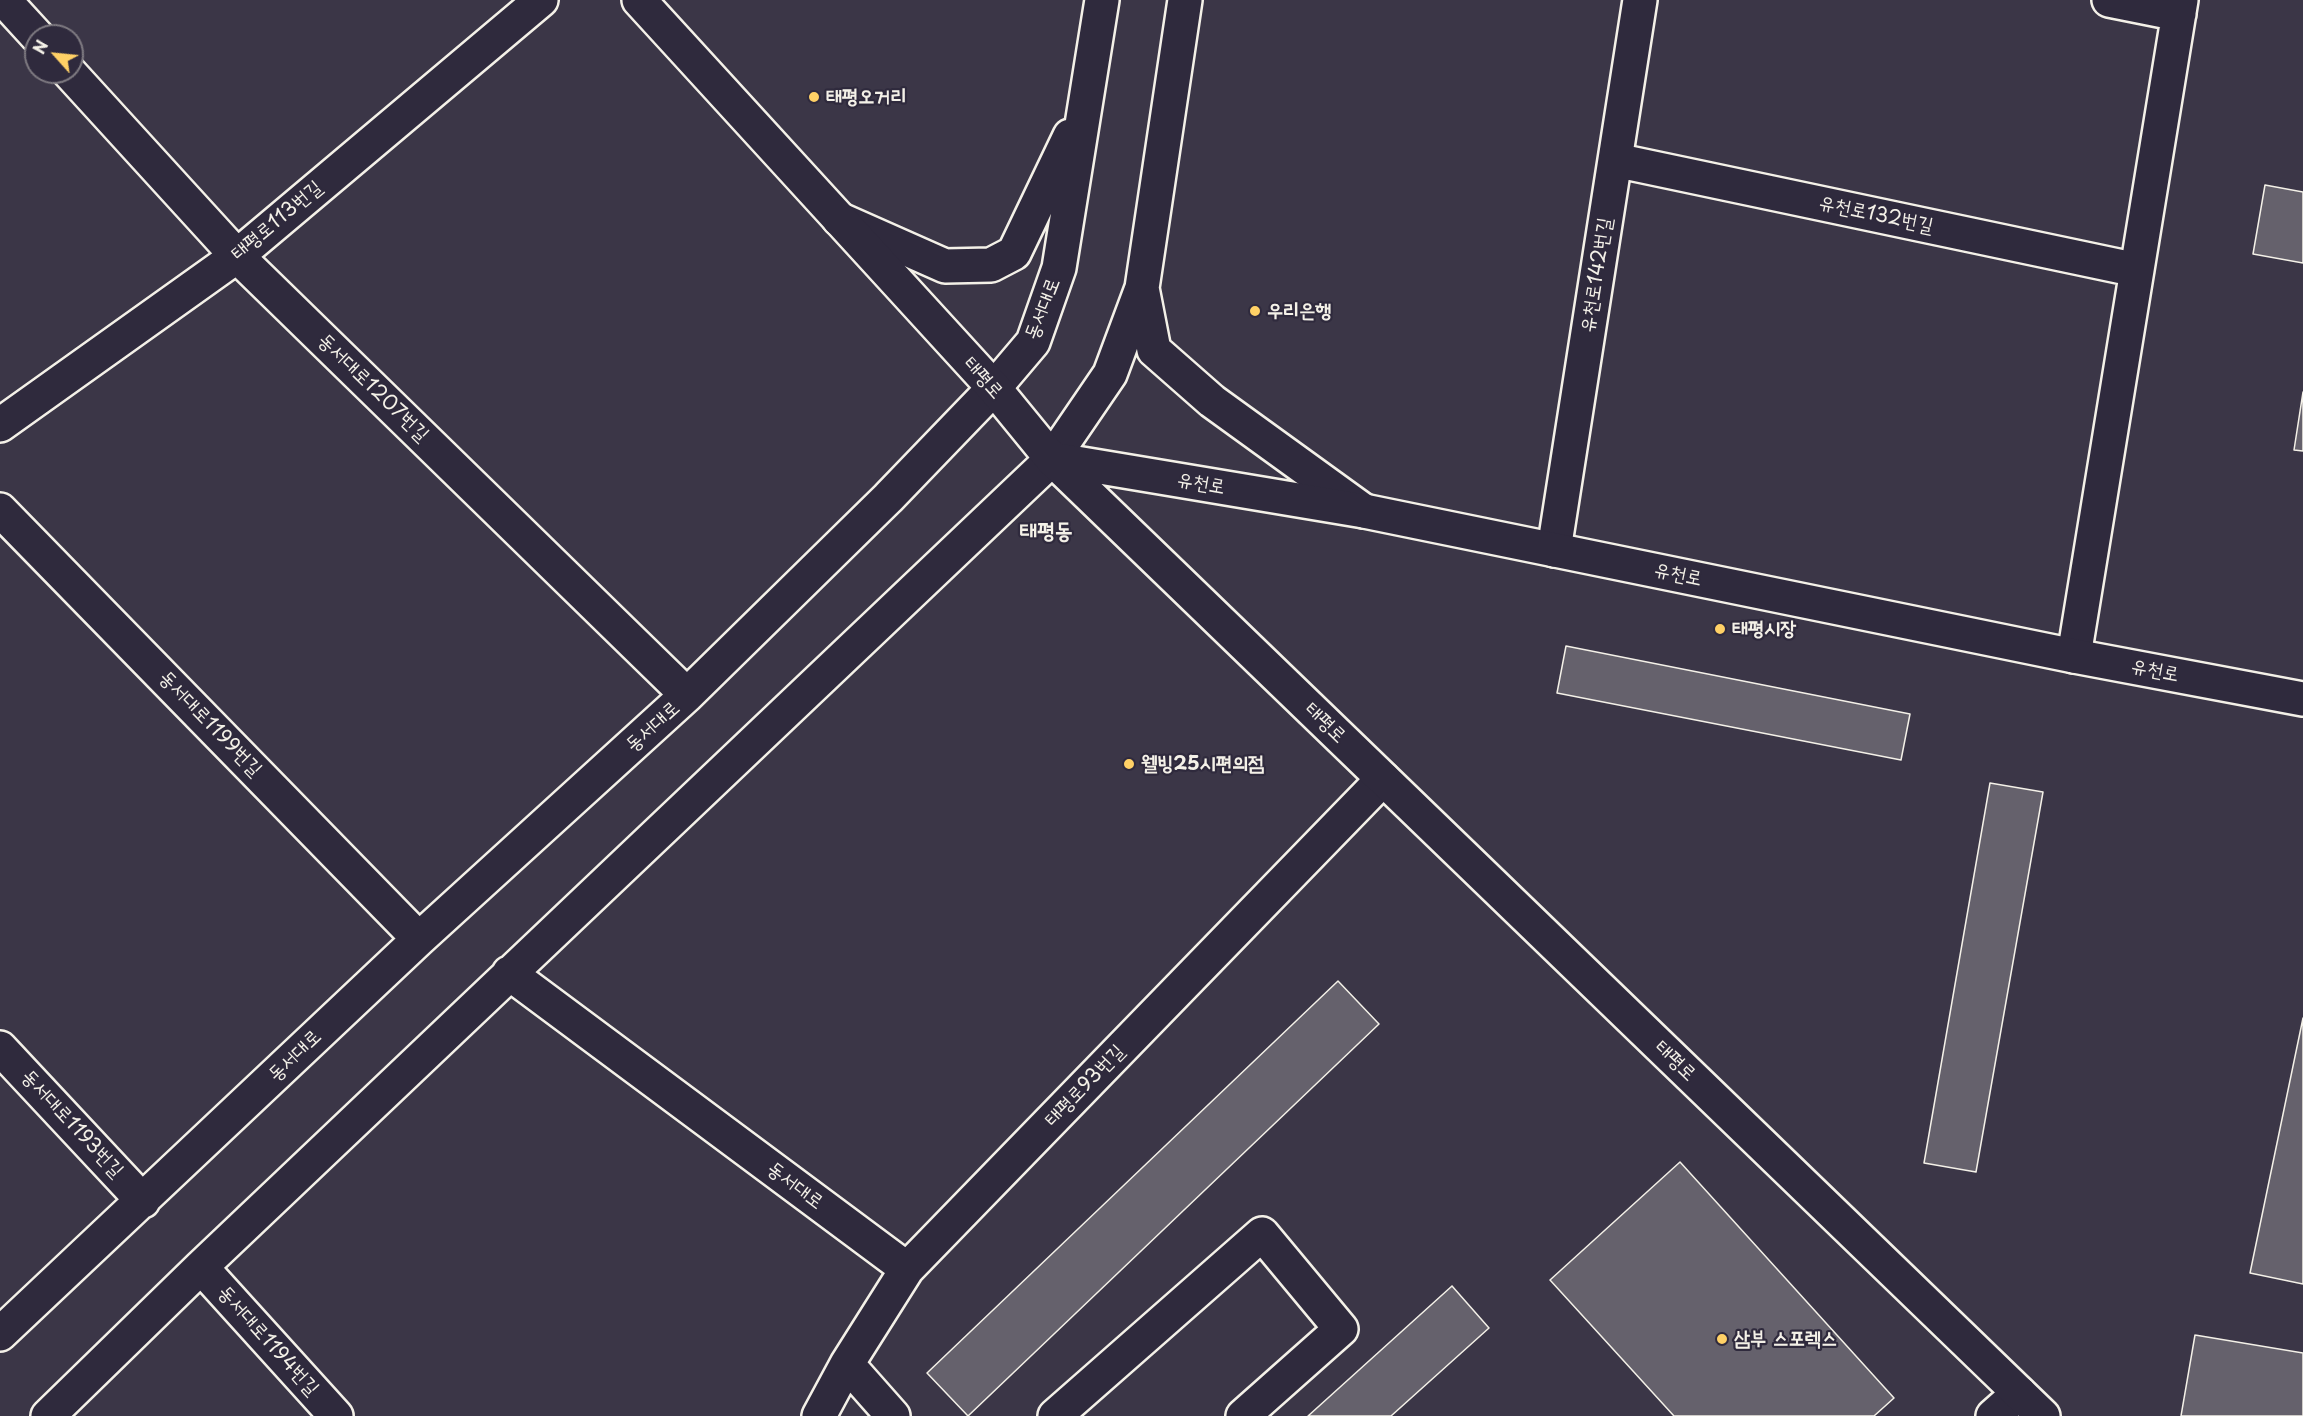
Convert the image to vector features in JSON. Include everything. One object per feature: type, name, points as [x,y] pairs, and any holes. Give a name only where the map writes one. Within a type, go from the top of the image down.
[{"type":"street","points":[[4,0],[26,24]]},
{"type":"street","name":"태평로113번길","points":[[0,424],[237,256],[541,0]]},
{"type":"street","name":"태평로","points":[[639,0],[994,388],[1052,459],[2043,1416]]},
{"type":"street","name":"동서대로","points":[[0,1334],[419,939],[687,695],[888,498],[994,388],[1033,342],[1059,268],[1102,0]]},
{"type":"street","points":[[48,1416],[201,1266],[1052,459],[1110,374],[1142,288],[1185,0]]},
{"type":"street","name":"유천로142번길","points":[[1554,550],[1640,0]]},
{"type":"street","points":[[2074,656],[2180,7],[2109,0]]},
{"type":"street","name":"동서대로1207번길","points":[[80,84],[237,256],[687,695]]},
{"type":"street","points":[[839,219],[945,266],[991,265],[1014,254],[1086,102]]},
{"type":"street","name":"유천로132번길","points":[[1616,160],[2137,270]]},
{"type":"street","points":[[1142,288],[1154,350],[1212,401],[1364,511]]},
{"type":"street","name":"유천로","points":[[1052,459],[1364,511],[2074,656],[2303,699]]},
{"type":"street","name":"동서대로1199번길","points":[[0,510],[419,939]]},
{"type":"street","name":"태평로93번길","points":[[819,1416],[847,1364],[907,1269],[1383,779]]},
{"type":"street","name":"동서대로","points":[[509,974],[907,1269]]},
{"type":"street","name":"동서대로1193번길","points":[[0,1048],[143,1201]]},
{"type":"street","points":[[1055,1416],[1262,1234],[1341,1329],[1244,1416]]},
{"type":"street","name":"동서대로1194번길","points":[[201,1266],[336,1416]]},
{"type":"street","points":[[847,1364],[892,1416]]},
{"type":"street","points":[[1993,1416],[2019,1393]]},
{"type":"building","points":[[2265,185],[2303,192],[2303,263],[2253,254]]},
{"type":"building","points":[[2303,392],[2303,451],[2294,450]]},
{"type":"building","points":[[1566,646],[1910,714],[1901,760],[1557,693]]},
{"type":"building","points":[[1990,783],[2043,792],[1976,1172],[1924,1163]]},
{"type":"building","points":[[1338,981],[1379,1024],[968,1416],[927,1373]]},
{"type":"building","points":[[2303,1018],[2303,1284],[2250,1273]]},
{"type":"building","name":"삼부 스포렉스","points":[[1680,1162],[1894,1398],[1874,1416],[1674,1416],[1550,1280]]},
{"type":"building","points":[[1452,1286],[1489,1328],[1391,1416],[1308,1416]]},
{"type":"building","points":[[2195,1335],[2303,1353],[2303,1416],[2181,1416]]},
{"type":"place","name":"태평오거리","points":[[814,97]]},
{"type":"place","name":"우리은행","points":[[1255,311]]},
{"type":"place","name":"태평시장","points":[[1720,629]]},
{"type":"place","name":"웰빙25시편의점","points":[[1129,764]]},
{"type":"place","name":"삼부 스포렉스","points":[[1722,1339]]},
{"type":"district","name":"태평동","points":[[1046,532]]}]
